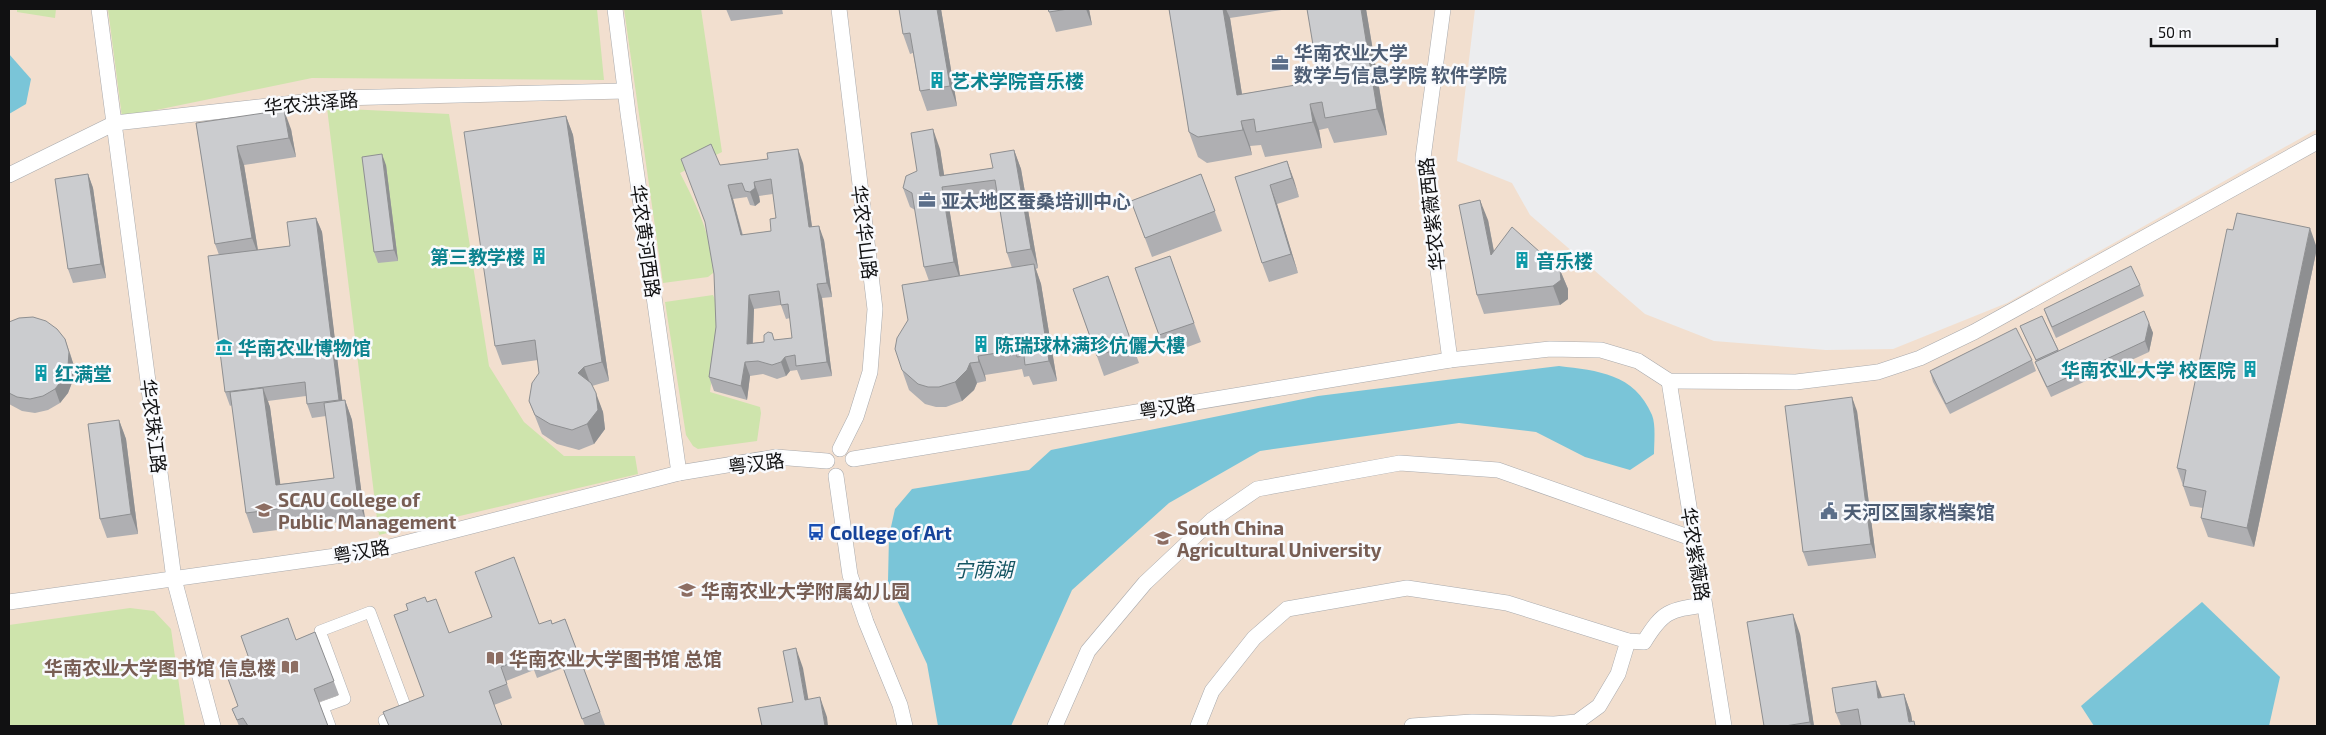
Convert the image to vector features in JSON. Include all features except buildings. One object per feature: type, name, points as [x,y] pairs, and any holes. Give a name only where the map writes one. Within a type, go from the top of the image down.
[{"type":"street","name":"华农珠江路","points":[[98,9],[115,123],[174,579],[213,726]]},
{"type":"street","name":"华农黄河西路","points":[[616,9],[625,91],[679,473]]},
{"type":"street","name":"华农华山路","points":[[839,9],[875,309],[870,372],[856,417],[840,449]]},
{"type":"street","name":"华农紫薇西路","points":[[1443,9],[1423,158],[1450,360]]},
{"type":"street","name":"华农洪泽路","points":[[9,175],[115,123],[338,98],[625,91]]},
{"type":"street","points":[[1669,381],[1796,382],[1878,372],[1920,358],[1974,332],[2317,142]]},
{"type":"street","name":"粤汉路","points":[[853,459],[1450,360],[1550,349],[1601,350],[1638,361],[1669,381]]},
{"type":"street","name":"华农紫薇路","points":[[1669,381],[1724,726]]},
{"type":"street","points":[[836,476],[848,474],[854,467],[853,459],[848,452],[840,449],[831,453],[827,461],[829,470],[836,476],[850,575],[866,622],[900,705],[905,726]]},
{"type":"street","name":"粤汉路","points":[[9,602],[378,550],[679,473],[776,457],[827,461]]},
{"type":"street","points":[[1056,726],[1088,651],[1138,590],[1212,520],[1257,488],[1400,463],[1498,470],[1694,539]]},
{"type":"street","points":[[1198,726],[1212,691],[1254,638],[1287,609],[1407,588],[1507,603],[1628,641],[1644,642],[1657,620],[1677,609],[1704,605]]},
{"type":"street","points":[[330,726],[323,707],[345,699],[320,631],[370,612],[407,711],[384,720],[386,726]]},
{"type":"street","points":[[1412,726],[1472,722],[1554,724],[1577,722],[1598,706],[1618,674],[1628,641]]},
{"type":"shaded area","name":"South China Agricultural University","points":[[9,9],[1475,9],[1457,161],[1512,183],[1530,215],[1645,314],[1714,341],[1826,350],[1893,349],[2007,303],[2317,129],[2317,726],[9,726]]},
{"type":"green space","points":[[17,9],[56,9],[55,18],[17,12]]},
{"type":"green space","points":[[108,9],[597,9],[604,80],[312,78],[122,117]]},
{"type":"green space","points":[[624,9],[701,9],[722,152],[680,173],[707,234],[713,273],[708,277],[663,283]]},
{"type":"green space","points":[[327,108],[449,114],[489,366],[524,422],[564,456],[635,456],[638,474],[379,535]]},
{"type":"green space","points":[[713,295],[716,303],[717,328],[710,392],[760,407],[761,413],[757,441],[698,449],[693,446],[686,435],[665,302]]},
{"type":"green space","points":[[130,608],[154,611],[171,629],[185,726],[9,726],[9,625]]},
{"type":"water","points":[[9,54],[31,79],[26,104],[9,114]]},
{"type":"water","name":"宁荫湖","points":[[1559,366],[1601,373],[1625,382],[1635,390],[1652,415],[1654,454],[1630,470],[1585,457],[1536,432],[1459,423],[1260,451],[1169,503],[1072,590],[1011,726],[938,726],[927,664],[888,581],[889,536],[895,509],[912,489],[1029,470],[1051,450],[1318,396]]},
{"type":"water","points":[[2202,602],[2280,677],[2269,726],[2094,726],[2081,706]]},
{"type":"place","name":"华南农业大学 数学与信息学院 软件学院","points":[[1280,63]]},
{"type":"place","name":"艺术学院音乐楼","points":[[937,80]]},
{"type":"place","name":"亚太地区蚕桑培训中心","points":[[927,200]]},
{"type":"place","name":"第三教学楼","points":[[539,256]]},
{"type":"place","name":"音乐楼","points":[[1522,260]]},
{"type":"place","name":"陈瑞球林满珍伉儷大樓","points":[[981,344]]},
{"type":"place","name":"华南农业博物馆","points":[[224,347]]},
{"type":"place","name":"华南农业大学 校医院","points":[[2250,369]]},
{"type":"place","name":"红满堂","points":[[41,373]]},
{"type":"place","name":"SCAU College of Public Management","points":[[264,510]]},
{"type":"place","name":"天河区国家档案馆","points":[[1829,511]]},
{"type":"place","name":"College of Art","points":[[816,532]]},
{"type":"place","name":"South China Agricultural University","points":[[1163,538]]},
{"type":"place","name":"华南农业大学附属幼儿园","points":[[687,590]]},
{"type":"place","name":"华南农业大学图书馆 总馆","points":[[495,658]]},
{"type":"place","name":"华南农业大学图书馆 信息楼","points":[[290,667]]}]
